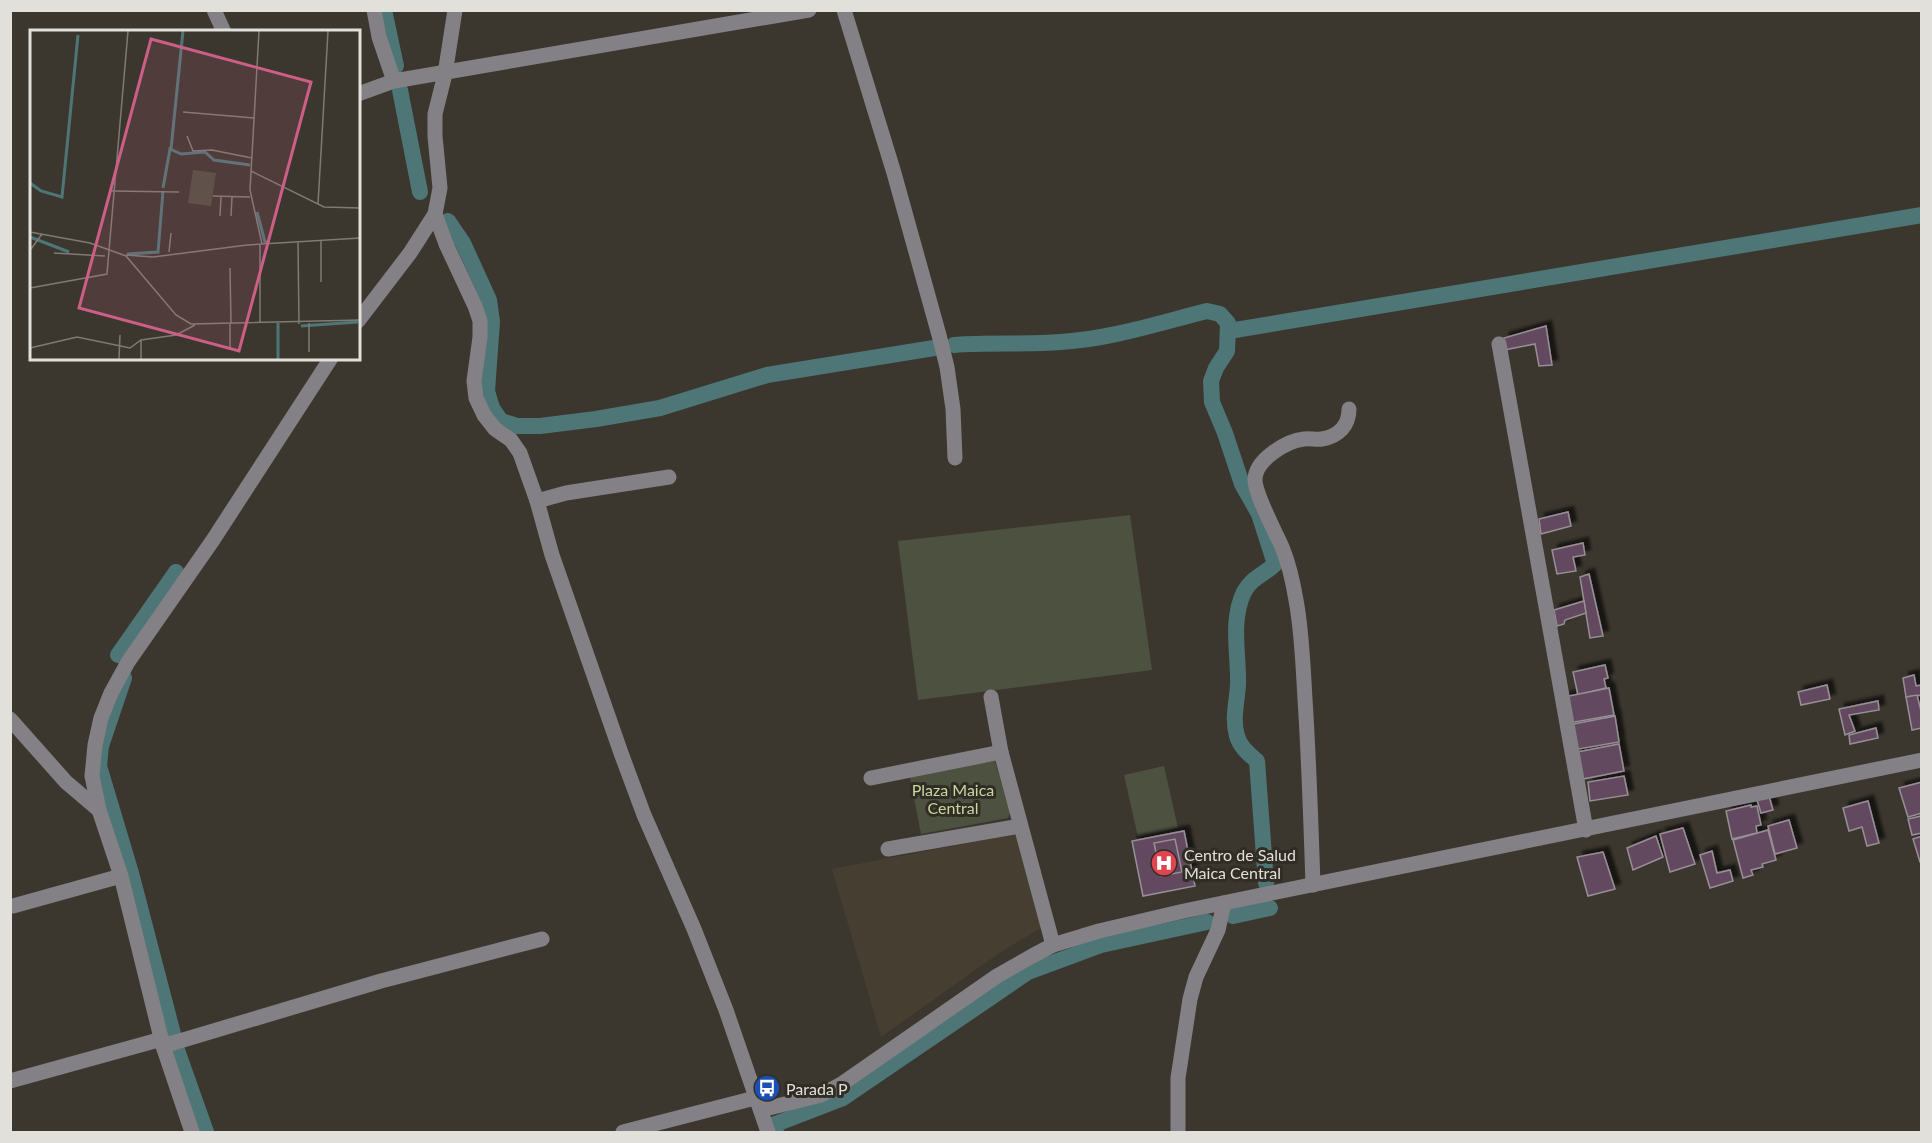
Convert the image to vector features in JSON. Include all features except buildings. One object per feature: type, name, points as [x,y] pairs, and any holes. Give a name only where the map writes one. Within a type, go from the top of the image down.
[{"type":"street","points":[[214,10],[223,30]]},
{"type":"street","points":[[374,10],[394,81]]},
{"type":"street","points":[[360,318],[410,253],[435,214],[440,188],[435,114],[445,74],[455,10]]},
{"type":"street","points":[[360,93],[394,81],[809,10]]},
{"type":"street","points":[[843,10],[894,173],[939,335],[953,409],[955,458]]},
{"type":"street","points":[[435,214],[480,321],[474,381],[476,398],[484,415],[495,429],[511,440],[520,453],[537,501],[552,555],[621,753],[644,815],[722,1000],[768,1132]]},
{"type":"street","points":[[1498,344],[1586,830]]},
{"type":"street","points":[[192,1132],[163,1042],[121,876],[99,810],[92,776],[94,745],[111,693],[128,662],[213,540],[330,360]]},
{"type":"street","points":[[1313,885],[1308,745],[1301,640],[1296,603],[1283,549],[1258,493],[1255,480],[1257,470],[1264,459],[1285,446],[1302,439],[1323,439],[1344,428],[1349,420],[1349,409]]},
{"type":"street","points":[[537,501],[576,491],[669,477]]},
{"type":"street","points":[[991,697],[1001,752],[1053,945]]},
{"type":"street","points":[[10,719],[66,782],[99,810]]},
{"type":"street","points":[[872,778],[1001,752]]},
{"type":"street","points":[[623,1132],[758,1104],[821,1095],[843,1083],[997,976],[1053,945],[1099,931],[1224,903],[1922,760]]},
{"type":"street","points":[[888,849],[1020,826]]},
{"type":"street","points":[[12,906],[121,876]]},
{"type":"street","points":[[1178,1132],[1178,1078],[1190,999],[1196,977],[1218,930],[1224,903]]},
{"type":"street","points":[[10,1081],[542,939]]},
{"type":"shaded area","points":[[1016,834],[1042,927],[998,954],[881,1037],[832,869]]},
{"type":"green space","points":[[1130,515],[1152,670],[918,700],[898,541]]},
{"type":"green space","name":"Plaza Maica Central","points":[[995,761],[1010,813],[1008,818],[921,834],[910,777]]},
{"type":"green space","points":[[1164,766],[1178,828],[1138,837],[1124,775]]},
{"type":"waterway","points":[[384,10],[396,66]]},
{"type":"waterway","points":[[400,90],[420,192]]},
{"type":"waterway","points":[[1229,331],[1922,215]]},
{"type":"waterway","points":[[448,221],[463,243],[489,300],[492,322],[487,391],[492,408],[501,421],[517,426],[540,426],[596,419],[660,408],[767,375],[934,348]]},
{"type":"waterway","points":[[954,345],[1048,343],[1098,338],[1207,311],[1220,314],[1228,323],[1227,351],[1211,381],[1212,402],[1242,484],[1259,514],[1275,564],[1247,587],[1240,603],[1236,626],[1238,685],[1236,730],[1238,740],[1257,761],[1266,883]]},
{"type":"waterway","points":[[118,655],[176,572]]},
{"type":"waterway","points":[[124,678],[101,746],[99,766],[131,873],[178,1053],[206,1132]]},
{"type":"waterway","points":[[1233,916],[1270,908]]},
{"type":"waterway","points":[[776,1132],[773,1125],[843,1098],[1028,972],[1101,945],[1207,922]]},
{"type":"place","name":"Centro de Salud Maica Central","points":[[1164,863]]},
{"type":"place","name":"Parada P","points":[[767,1088]]}]
